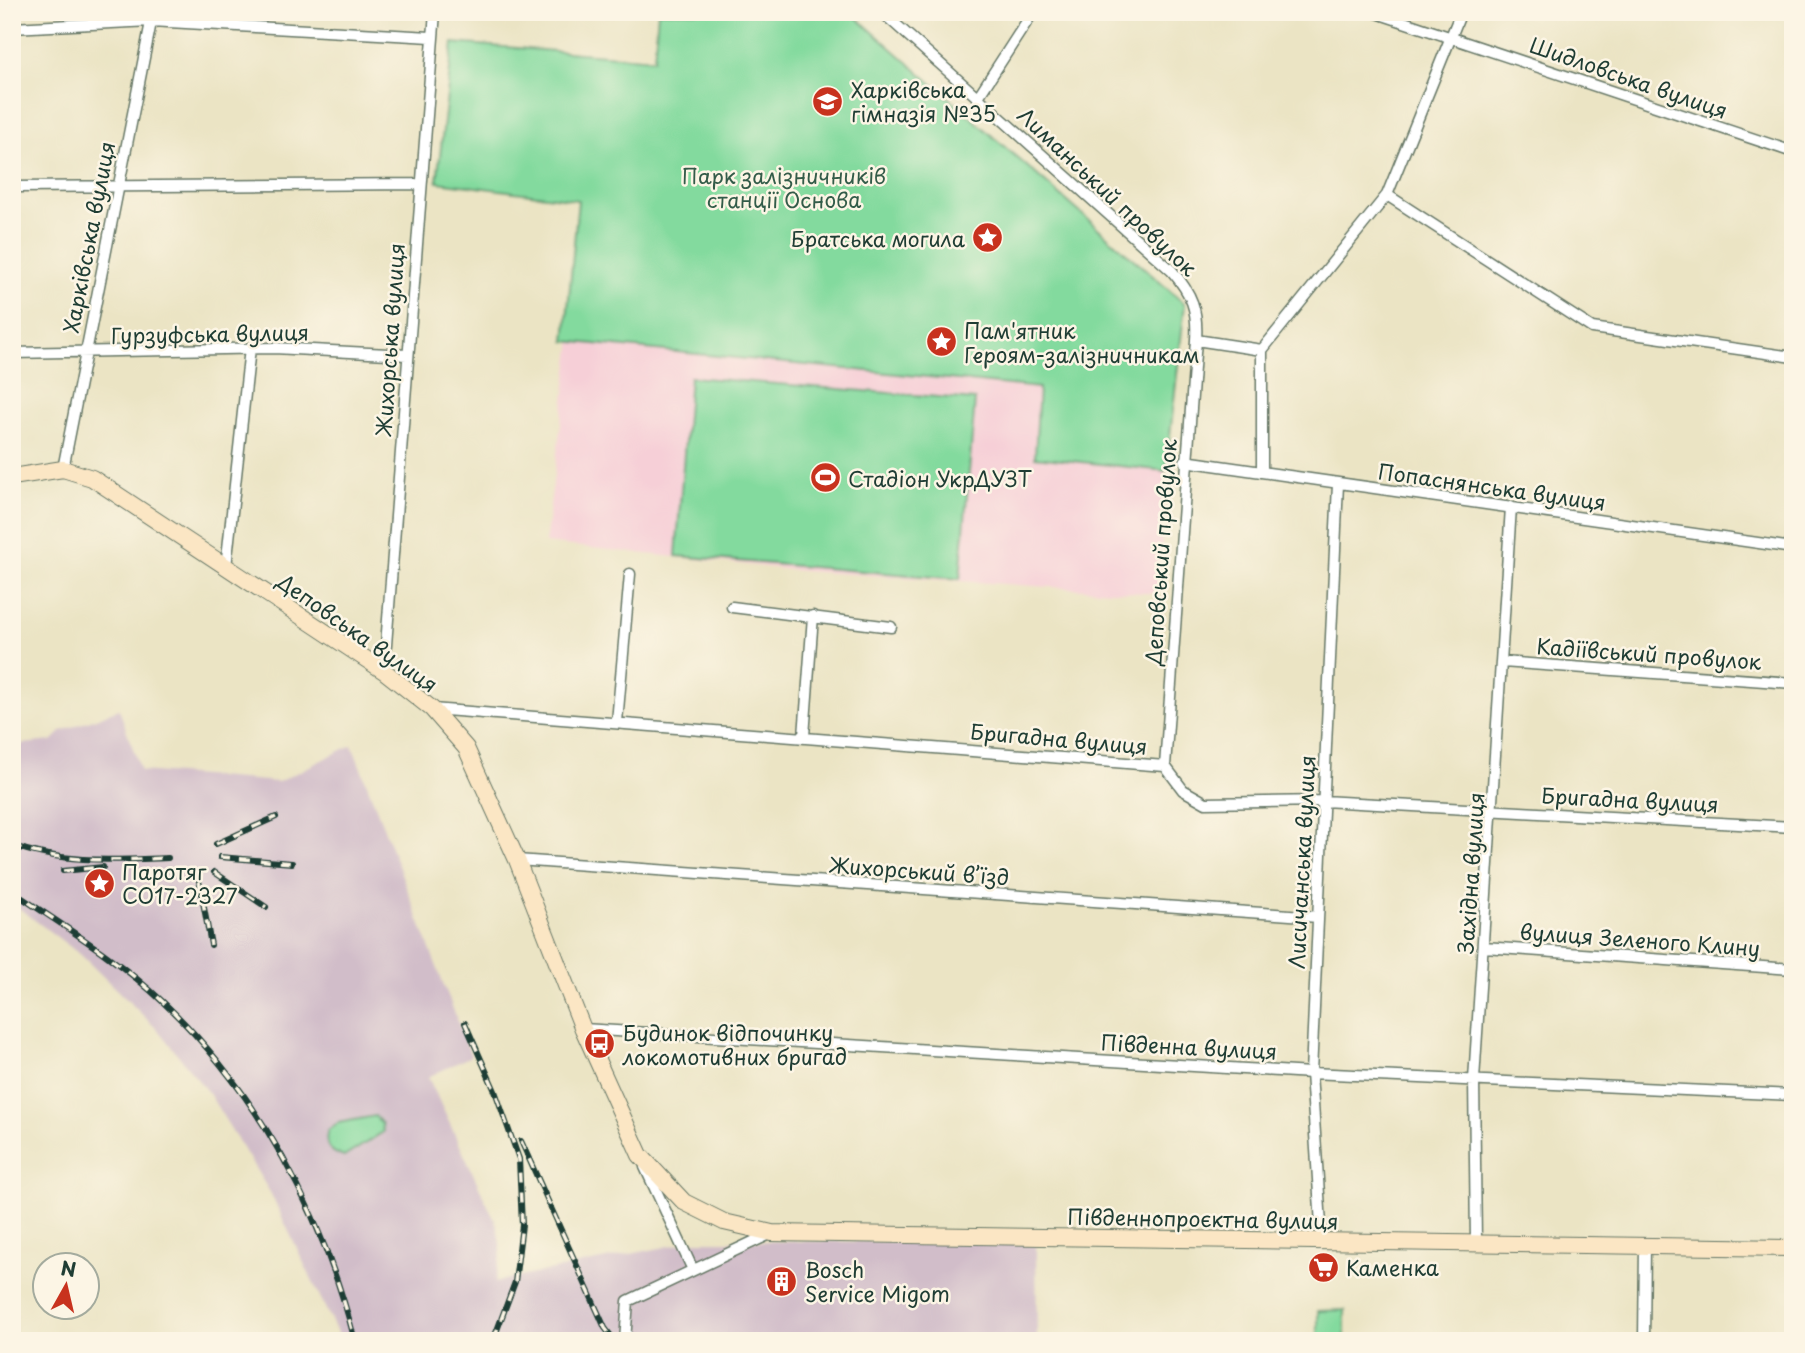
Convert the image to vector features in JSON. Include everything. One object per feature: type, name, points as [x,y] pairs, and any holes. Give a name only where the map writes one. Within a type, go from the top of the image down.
[{"type":"main road","name":"Деповська вулиця","points":[[12,477],[63,469],[92,478],[384,671],[432,709],[466,748],[517,860],[583,1028],[639,1155]]},
{"type":"main road","name":"Південнопроєктна вулиця","points":[[639,1155],[684,1202],[724,1222],[772,1233],[1793,1248]]},
{"type":"street","name":"Жихорська вулиця","points":[[384,671],[435,12]]},
{"type":"street","name":"Лиманський провулок","points":[[882,12],[1172,271],[1193,298],[1197,319],[1196,341]]},
{"type":"street","points":[[978,97],[1033,12]]},
{"type":"street","name":"Шидловська вулиця","points":[[1374,12],[1793,152]]},
{"type":"street","points":[[1262,472],[1262,349],[1387,195],[1461,12]]},
{"type":"street","points":[[12,28],[152,16],[431,37]]},
{"type":"street","name":"Харківська вулиця","points":[[63,469],[152,16]]},
{"type":"street","points":[[15,187],[421,184]]},
{"type":"street","points":[[1387,195],[1592,328],[1793,356]]},
{"type":"street","points":[[1196,341],[1262,349]]},
{"type":"street","name":"Деповський провулок","points":[[1165,766],[1185,461],[1196,341]]},
{"type":"street","points":[[226,567],[250,348]]},
{"type":"street","name":"Гурзуфська вулиця","points":[[12,353],[85,354],[250,348],[407,355]]},
{"type":"street","name":"Попаснянська вулиця","points":[[1185,461],[1793,548]]},
{"type":"street","name":"Лисичанська вулиця","points":[[1322,1240],[1311,1073],[1338,485]]},
{"type":"street","name":"Західна вулиця","points":[[1476,1242],[1474,1080],[1511,507]]},
{"type":"street","points":[[617,723],[630,574]]},
{"type":"street","points":[[732,607],[891,627]]},
{"type":"street","points":[[804,736],[813,617]]},
{"type":"street","name":"Кадіївський провулок","points":[[1502,662],[1793,683]]},
{"type":"street","name":"Бригадна вулиця","points":[[432,709],[1165,766],[1183,790],[1206,803],[1323,801],[1793,827]]},
{"type":"street","name":"Жихорський в’їзд","points":[[517,860],[1318,917]]},
{"type":"street","name":"вулиця Зеленого Клину","points":[[1484,947],[1793,969]]},
{"type":"street","name":"Південна вулиця","points":[[583,1028],[1311,1073],[1793,1095]]},
{"type":"street","points":[[639,1155],[694,1270]]},
{"type":"street","points":[[625,1341],[628,1301],[772,1233]]},
{"type":"street","points":[[1644,1341],[1645,1245]]},
{"type":"shaded area","points":[[572,340],[1040,389],[1035,457],[1166,471],[1159,594],[803,571],[545,543]]},
{"type":"shaded area","points":[[119,709],[141,771],[278,782],[352,745],[471,1056],[428,1077],[497,1225],[501,1251],[495,1282],[694,1241],[1036,1242],[1037,1341],[341,1341],[271,1194],[210,1095],[159,1031],[81,955],[12,903],[12,745],[52,741],[62,731]]},
{"type":"green space","name":"Парк залізничників станції Основа","points":[[658,12],[850,12],[1185,304],[1166,471],[1035,457],[1039,388],[565,341],[578,200],[437,182],[453,43],[654,59]]},
{"type":"green space","name":"Стадіон УкрДУЗТ","points":[[690,377],[975,400],[960,579],[676,556]]},
{"type":"green space","points":[[375,1116],[382,1124],[383,1132],[344,1157],[329,1148],[326,1140],[328,1130],[338,1123]]},
{"type":"green space","points":[[1345,1310],[1345,1341],[1318,1341],[1318,1311]]},
{"type":"railway","points":[[216,844],[276,817]]},
{"type":"railway","points":[[12,845],[69,858],[168,858]]},
{"type":"railway","points":[[220,857],[292,863]]},
{"type":"railway","points":[[63,871],[103,867]]},
{"type":"railway","points":[[214,872],[266,907]]},
{"type":"railway","points":[[199,881],[211,945]]},
{"type":"railway","points":[[12,891],[146,986],[197,1037],[229,1075],[283,1157],[305,1201],[325,1246],[355,1341]]},
{"type":"railway","points":[[465,1023],[495,1091],[519,1159],[522,1225],[515,1282],[493,1341]]},
{"type":"railway","points":[[521,1141],[605,1328],[615,1341]]},
{"type":"place","name":"Харківська гімназія №35","points":[[828,101]]},
{"type":"place","name":"Братська могила","points":[[988,238]]},
{"type":"place","name":"Пам'ятник Героям-залізничникам","points":[[941,342]]},
{"type":"place","name":"Стадіон УкрДУЗТ","points":[[825,478]]},
{"type":"place","name":"Паротяг СО17-2327","points":[[99,883]]},
{"type":"place","name":"Будинок відпочинку локомотивних бригад","points":[[600,1044]]},
{"type":"place","name":"Каменка","points":[[1323,1267]]},
{"type":"place","name":"Bosch Service Migom","points":[[782,1281]]}]
